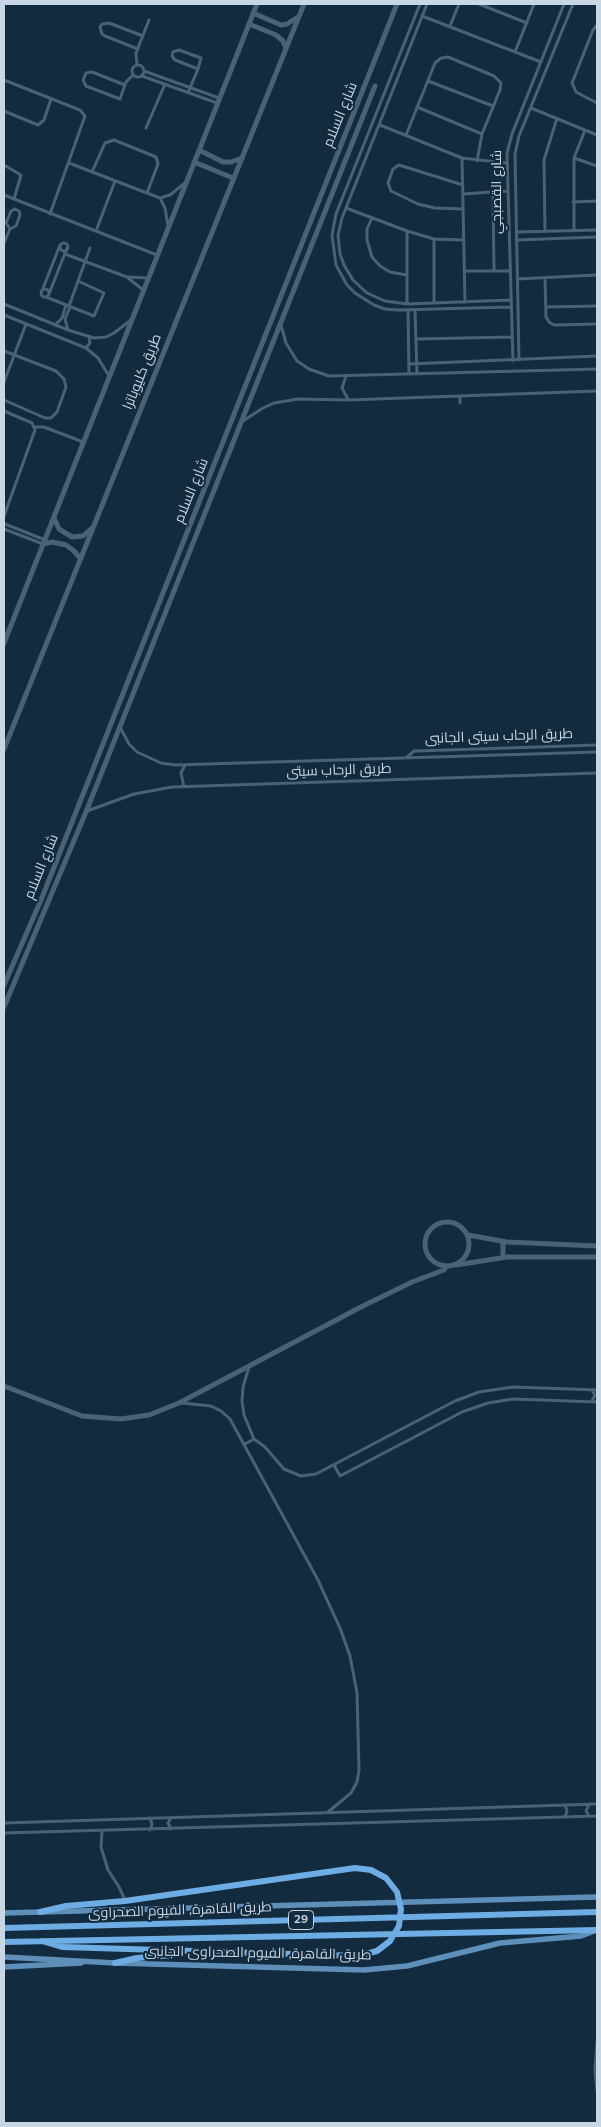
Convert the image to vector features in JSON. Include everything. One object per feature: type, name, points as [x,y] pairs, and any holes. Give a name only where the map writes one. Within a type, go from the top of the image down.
[{"type":"highway","points":[[40,1912],[74,1905],[125,1901],[355,1868],[371,1870],[386,1878],[400,1900],[401,1917],[399,1926],[390,1941],[377,1951],[369,1954],[347,1956],[58,1947],[42,1941]]},
{"type":"highway","name":"طريق القاهرة, الفيوم الصحراوى","points":[[4,1928],[597,1912]]},
{"type":"highway","name":"طريق القاهرة, الفيوم الصحراوى","points":[[4,1942],[597,1930]]},
{"type":"highway","points":[[115,1963],[136,1958],[188,1952]]},
{"type":"main road","points":[[4,643],[257,4]]},
{"type":"main road","name":"طريق كليوباترا","points":[[4,749],[304,4]]},
{"type":"main road","name":"شارع السلام","points":[[4,1007],[228,430],[397,4]]},
{"type":"main road","points":[[253,13],[281,25],[287,24],[299,17]]},
{"type":"main road","points":[[249,24],[276,35],[286,48]]},
{"type":"main road","name":"شارع السلام","points":[[4,985],[86,812],[375,86]]},
{"type":"main road","points":[[199,150],[223,162],[231,162],[242,158]]},
{"type":"main road","points":[[194,162],[233,178]]},
{"type":"main road","points":[[228,430],[237,434]]},
{"type":"main road","points":[[54,517],[59,529],[72,537],[82,536],[93,528]]},
{"type":"main road","points":[[44,542],[66,545],[81,559]]},
{"type":"main road","points":[[597,1246],[503,1242],[468,1235],[460,1226],[448,1222],[436,1225],[430,1229],[425,1240],[426,1253],[434,1263],[446,1267],[503,1258],[531,1256],[597,1257]]},
{"type":"main road","points":[[456,1265],[462,1261],[469,1249],[468,1235]]},
{"type":"main road","points":[[503,1242],[503,1258]]},
{"type":"main road","points":[[4,1386],[73,1414],[100,1419],[141,1417],[179,1403],[359,1308],[412,1282],[444,1270],[446,1267]]},
{"type":"main road","points":[[4,1913],[597,1897]]},
{"type":"main road","name":"طريق القاهرة, الفيوم الصحراوى الجانبى","points":[[4,1957],[115,1963],[335,1970],[378,1969],[407,1966],[500,1943],[581,1936],[597,1930]]},
{"type":"main road","points":[[4,1968],[95,1961]]},
{"type":"street","points":[[420,4],[336,214],[332,235],[334,258],[347,285],[364,300],[385,309],[511,307]]},
{"type":"street","points":[[427,4],[346,208],[340,225],[338,245],[347,272],[359,287],[376,298],[407,304],[511,300]]},
{"type":"street","points":[[450,27],[459,4]]},
{"type":"street","points":[[479,4],[526,23]]},
{"type":"street","points":[[515,52],[534,4]]},
{"type":"street","name":"شارع القصبجي","points":[[513,361],[506,163],[512,134],[564,4]]},
{"type":"street","name":"شارع القصبجي","points":[[520,360],[515,154],[519,136],[573,4]]},
{"type":"street","points":[[562,9],[570,12]]},
{"type":"street","points":[[422,16],[541,62]]},
{"type":"street","points":[[137,65],[138,49],[149,20]]},
{"type":"street","points":[[138,49],[104,36],[100,27],[102,24],[109,23],[143,36]]},
{"type":"street","points":[[597,25],[593,30],[572,83],[576,92],[596,102],[597,95]]},
{"type":"street","points":[[188,93],[198,69],[201,58],[179,50],[173,52],[172,56],[175,60],[198,69]]},
{"type":"street","points":[[406,135],[438,60],[444,57],[456,60],[494,76],[499,80],[501,87],[482,134],[477,161]]},
{"type":"street","points":[[137,65],[142,66],[144,71],[190,88],[218,101]]},
{"type":"street","points":[[125,85],[89,72],[86,73],[83,80],[86,86],[120,99],[125,85],[133,75],[132,69],[137,65]]},
{"type":"street","points":[[395,66],[402,68]]},
{"type":"street","points":[[142,76],[144,71]]},
{"type":"street","points":[[133,75],[142,76],[188,93],[218,101]]},
{"type":"street","points":[[4,80],[80,110],[85,116],[50,214]]},
{"type":"street","points":[[428,80],[493,106]]},
{"type":"street","points":[[146,128],[165,84]]},
{"type":"street","points":[[4,111],[38,125],[44,120],[52,99]]},
{"type":"street","points":[[418,108],[482,134]]},
{"type":"street","points":[[531,108],[597,135]]},
{"type":"street","points":[[545,232],[544,160],[557,118]]},
{"type":"street","points":[[380,124],[462,158],[506,163]]},
{"type":"street","points":[[574,231],[574,158],[585,130]]},
{"type":"street","points":[[92,172],[105,143],[114,140],[156,157],[158,164],[147,193]]},
{"type":"street","points":[[462,158],[465,302]]},
{"type":"street","points":[[574,158],[597,166]]},
{"type":"street","points":[[69,163],[160,198],[170,195],[186,182]]},
{"type":"street","points":[[4,165],[21,175],[14,199]]},
{"type":"street","points":[[463,185],[399,165],[394,167],[388,184],[391,191],[418,204],[448,209],[463,209]]},
{"type":"street","points":[[352,173],[359,175]]},
{"type":"street","points":[[96,232],[115,180]]},
{"type":"street","points":[[463,194],[507,191]]},
{"type":"street","points":[[492,192],[494,271]]},
{"type":"street","points":[[4,195],[157,256]]},
{"type":"street","points":[[160,198],[165,208],[168,227]]},
{"type":"street","points":[[573,202],[597,202]]},
{"type":"street","points":[[346,208],[434,239],[464,240]]},
{"type":"street","points":[[4,243],[10,228],[16,226],[20,215],[17,210],[11,211],[6,223],[10,228]]},
{"type":"street","points":[[508,213],[515,213]]},
{"type":"street","points":[[372,218],[368,228],[367,240],[372,257],[384,269],[395,274],[407,275]]},
{"type":"street","points":[[516,232],[597,230]]},
{"type":"street","points":[[407,231],[407,304]]},
{"type":"street","points":[[525,232],[526,239]]},
{"type":"street","points":[[516,240],[597,237]]},
{"type":"street","points":[[434,239],[434,303]]},
{"type":"street","points":[[48,296],[67,248],[62,250],[60,245],[42,295],[94,316],[104,295],[101,290],[78,281]]},
{"type":"street","points":[[55,324],[62,318],[68,306],[90,248]]},
{"type":"street","points":[[65,254],[127,277],[148,278]]},
{"type":"street","points":[[465,271],[510,271]]},
{"type":"street","points":[[517,279],[597,276]]},
{"type":"street","points":[[127,277],[143,290]]},
{"type":"street","points":[[545,278],[546,317],[554,325],[597,324]]},
{"type":"street","points":[[42,291],[47,289],[48,296]]},
{"type":"street","points":[[4,304],[89,337],[110,335],[132,319]]},
{"type":"street","points":[[68,306],[66,319],[68,330]]},
{"type":"street","points":[[546,307],[597,306]]},
{"type":"street","points":[[408,310],[409,374]]},
{"type":"street","points":[[415,310],[417,374]]},
{"type":"street","points":[[4,315],[86,348],[98,358],[110,376]]},
{"type":"street","points":[[280,323],[289,349],[303,366],[322,375],[597,369]]},
{"type":"street","points":[[4,382],[26,324]]},
{"type":"street","points":[[86,348],[90,343],[89,337]]},
{"type":"street","points":[[416,339],[512,337]]},
{"type":"street","points":[[512,343],[519,343]]},
{"type":"street","points":[[4,350],[59,372],[64,379],[66,387],[57,412],[51,418],[45,418],[4,400]]},
{"type":"street","points":[[409,364],[597,356]]},
{"type":"street","points":[[347,375],[342,388],[348,400]]},
{"type":"street","points":[[242,421],[263,408],[286,400],[348,400],[597,391]]},
{"type":"street","points":[[460,396],[460,403]]},
{"type":"street","points":[[4,411],[30,421],[35,427],[35,432],[4,516]]},
{"type":"street","points":[[35,427],[44,427],[83,442]]},
{"type":"street","points":[[4,523],[29,533],[44,542],[4,529],[4,523]]},
{"type":"street","points":[[13,533],[15,528]]},
{"type":"street","points":[[27,538],[29,533]]},
{"type":"street","name":"طريق الرحاب سيتى","points":[[119,726],[129,744],[147,758],[161,763],[185,765],[597,752]]},
{"type":"street","name":"طريق الرحاب سيتى الجانبى","points":[[405,759],[414,751],[597,745]]},
{"type":"street","points":[[184,786],[181,778],[185,765]]},
{"type":"street","name":"طريق الرحاب سيتى","points":[[86,812],[134,794],[184,786],[597,773]]},
{"type":"street","points":[[249,1367],[243,1387],[244,1415],[254,1439],[291,1474],[312,1475],[455,1401],[479,1392],[513,1387],[597,1390]]},
{"type":"street","points":[[591,1401],[595,1395],[592,1390]]},
{"type":"street","points":[[334,1465],[340,1476],[480,1404],[513,1399],[597,1402]]},
{"type":"street","points":[[179,1403],[206,1404],[221,1411],[233,1424],[327,1597],[340,1628],[353,1671],[359,1714],[358,1776],[354,1788],[347,1797],[328,1812]]},
{"type":"street","points":[[245,1444],[254,1439]]},
{"type":"street","points":[[589,1804],[586,1811],[589,1816]]},
{"type":"street","points":[[4,1823],[597,1804]]},
{"type":"street","points":[[564,1817],[567,1811],[565,1805]]},
{"type":"street","points":[[4,1833],[597,1816]]},
{"type":"street","points":[[149,1830],[152,1824],[150,1818]]},
{"type":"street","points":[[171,1818],[168,1823],[171,1829]]},
{"type":"street","points":[[102,1831],[101,1847],[108,1870],[125,1901]]},
{"type":"street","points":[[597,2042],[595,2070],[597,2091]]}]
